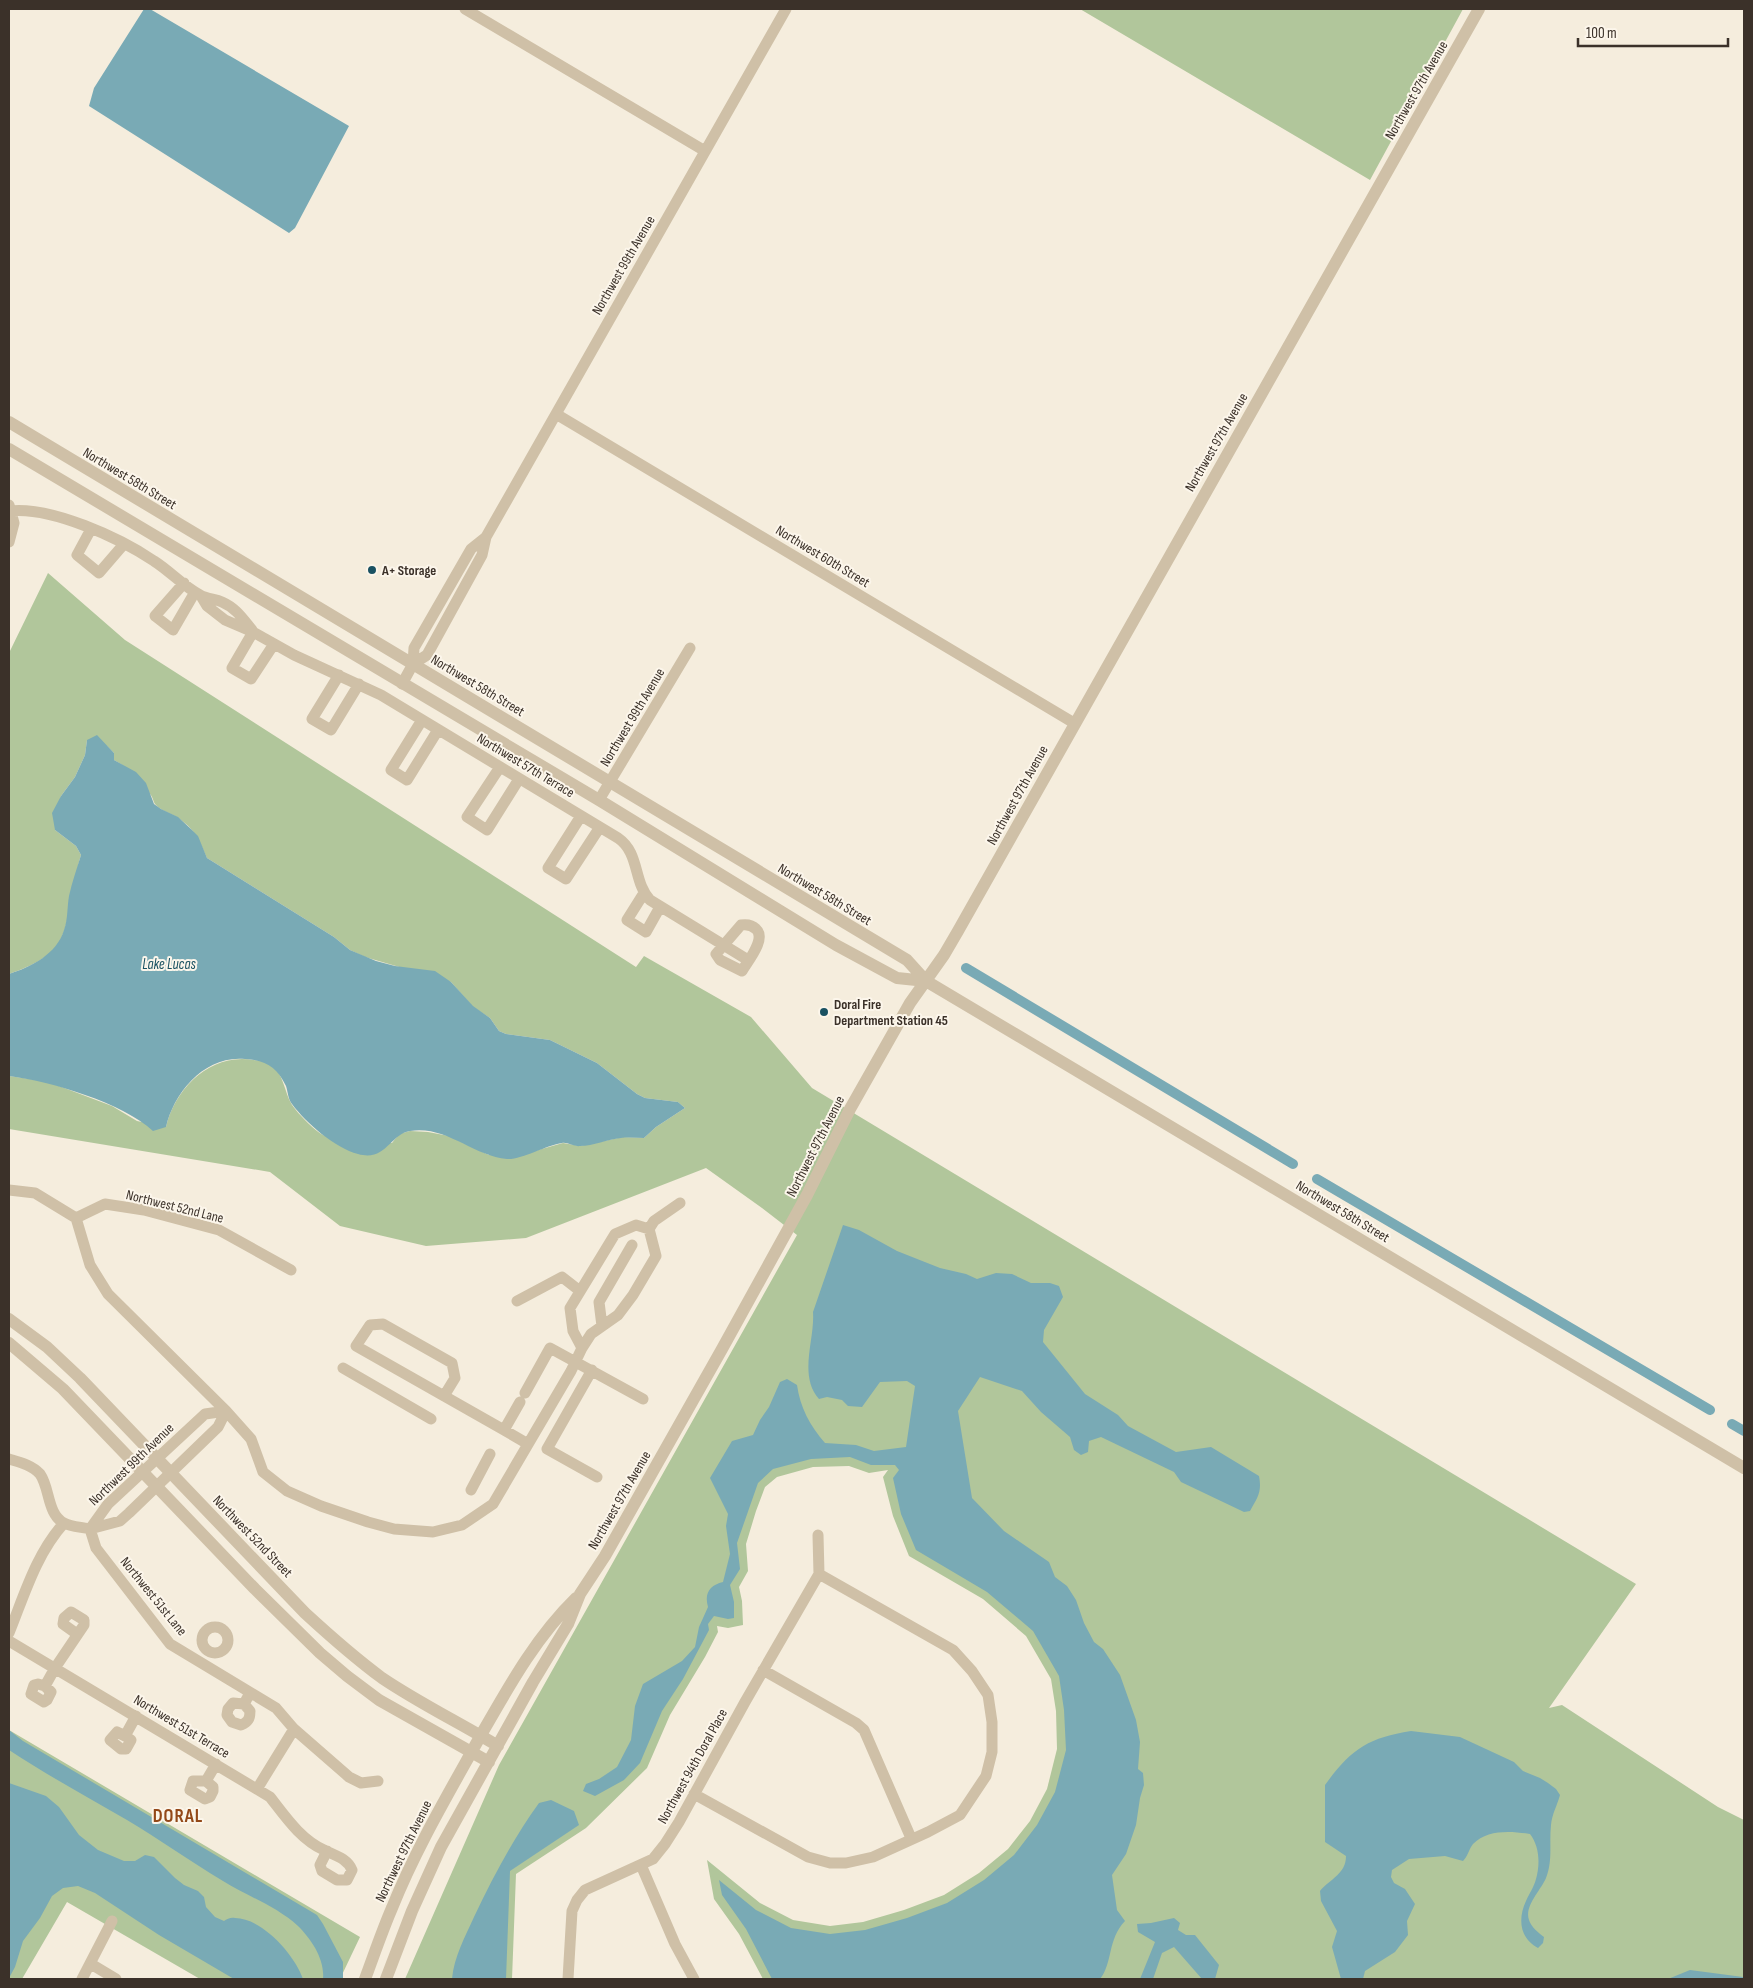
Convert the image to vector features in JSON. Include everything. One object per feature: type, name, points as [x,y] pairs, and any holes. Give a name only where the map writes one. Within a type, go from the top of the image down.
[{"type":"street","points":[[465,9],[705,151]]},
{"type":"street","name":"Northwest 99th Avenue","points":[[402,684],[413,664],[414,648],[471,549],[486,537],[786,9]]},
{"type":"street","name":"Northwest 97th Avenue","points":[[386,1979],[412,1911],[441,1847],[568,1624],[580,1594],[605,1556],[722,1349],[807,1195],[857,1096],[910,1003],[944,955],[962,924],[1479,9]]},
{"type":"street","name":"Northwest 60th Street","points":[[556,414],[1074,723]]},
{"type":"street","name":"Northwest 58th Street","points":[[9,422],[907,960],[926,981],[1744,1468]]},
{"type":"street","name":"Northwest 58th Street","points":[[9,449],[599,800],[859,958],[897,978],[926,981]]},
{"type":"street","points":[[9,542],[14,523],[10,509]]},
{"type":"street","name":"Northwest 57th Terrace","points":[[10,509],[43,512],[91,529],[124,544],[154,561],[198,594],[222,602],[235,610],[253,632],[274,644],[359,684],[600,827],[622,841],[630,849],[644,893]]},
{"type":"street","points":[[91,529],[77,554],[99,573],[124,544]]},
{"type":"street","points":[[184,583],[155,616],[160,621],[173,630],[198,594]]},
{"type":"street","points":[[253,632],[232,668],[251,680],[274,644]]},
{"type":"street","name":"Northwest 99th Avenue","points":[[599,800],[690,648]]},
{"type":"street","points":[[339,675],[312,719],[331,730],[359,684]]},
{"type":"street","points":[[422,720],[391,770],[407,780],[438,730]]},
{"type":"street","points":[[500,767],[467,817],[487,830],[519,778]]},
{"type":"street","points":[[581,816],[548,868],[566,879],[600,827]]},
{"type":"street","points":[[660,907],[646,932],[627,920],[644,893],[660,907],[724,945]]},
{"type":"street","points":[[741,925],[753,927],[759,933],[760,940],[742,971],[728,965],[716,956],[724,945],[741,925]]},
{"type":"street","points":[[9,1190],[35,1194],[76,1218],[90,1265],[108,1294],[226,1411],[251,1439],[263,1472],[287,1491],[321,1506],[394,1529],[433,1532],[462,1524],[493,1504],[591,1334],[618,1316],[656,1256],[649,1229],[654,1221],[680,1203]]},
{"type":"street","name":"Northwest 52nd Lane","points":[[76,1218],[105,1204],[144,1210],[219,1230],[291,1270]]},
{"type":"street","points":[[582,1348],[573,1331],[570,1308],[615,1234],[636,1226],[649,1229]]},
{"type":"street","points":[[602,1326],[599,1302],[632,1245]]},
{"type":"street","points":[[517,1301],[562,1277],[580,1291]]},
{"type":"street","name":"Northwest 52nd Street","points":[[9,1319],[33,1336],[65,1364],[306,1613],[337,1642],[371,1670],[398,1688],[498,1746]]},
{"type":"street","points":[[444,1396],[455,1378],[452,1363],[383,1324],[370,1325],[356,1346],[528,1444]]},
{"type":"street","points":[[9,1343],[63,1389],[304,1639],[359,1685],[394,1709],[489,1762]]},
{"type":"street","points":[[504,1430],[550,1348],[643,1399]]},
{"type":"street","points":[[343,1368],[431,1419]]},
{"type":"street","points":[[592,1370],[547,1449],[597,1477]]},
{"type":"street","name":"Northwest 99th Avenue","points":[[90,1529],[108,1504],[204,1414],[226,1411]]},
{"type":"street","name":"Northwest 99th Avenue","points":[[90,1529],[120,1521],[218,1427],[226,1411]]},
{"type":"street","points":[[471,1490],[490,1454]]},
{"type":"street","points":[[9,1459],[28,1465],[40,1474],[51,1504],[58,1517],[64,1523],[90,1529]]},
{"type":"street","points":[[9,1633],[43,1550],[51,1537],[64,1523]]},
{"type":"street","name":"Northwest 51st Lane","points":[[90,1529],[96,1548],[170,1644],[276,1708],[294,1729],[349,1777],[361,1783],[378,1781]]},
{"type":"street","points":[[694,1794],[808,1857],[830,1863],[846,1863],[873,1857],[960,1815],[986,1776],[992,1752],[992,1722],[988,1695],[972,1671],[953,1650],[819,1574],[818,1535]]},
{"type":"street","name":"Northwest 94th Doral Place","points":[[568,1979],[572,1911],[577,1900],[585,1890],[653,1859],[665,1844],[819,1574]]},
{"type":"street","name":"Northwest 97th Avenue","points":[[365,1979],[392,1907],[424,1839],[472,1752],[519,1670],[557,1617],[580,1594]]},
{"type":"street","points":[[45,1686],[77,1634]]},
{"type":"street","name":"Northwest 51st Terrace","points":[[9,1641],[270,1797],[296,1830],[327,1851]]},
{"type":"street","points":[[203,1664],[210,1652]]},
{"type":"street","points":[[359,1685],[371,1670]]},
{"type":"street","points":[[763,1670],[856,1722],[864,1730],[911,1838]]},
{"type":"street","points":[[244,1704],[250,1693]]},
{"type":"street","points":[[125,1736],[136,1716]]},
{"type":"street","points":[[257,1789],[294,1729]]},
{"type":"street","points":[[206,1781],[216,1764]]},
{"type":"street","points":[[641,1866],[675,1944],[694,1979]]},
{"type":"street","points":[[82,1979],[112,1921]]},
{"type":"street","points":[[91,1964],[116,1979]]},
{"type":"green space","points":[[1080,9],[1463,9],[1370,180]]},
{"type":"green space","points":[[48,573],[125,640],[636,967],[644,956],[751,1017],[812,1088],[1636,1584],[1549,1708],[1562,1705],[1718,1807],[1744,1820],[1744,1979],[763,1979],[739,1934],[714,1899],[707,1860],[760,1903],[793,1920],[830,1926],[863,1922],[904,1910],[944,1895],[979,1873],[1008,1849],[1030,1821],[1047,1789],[1057,1749],[1056,1711],[1051,1679],[1026,1636],[983,1599],[909,1556],[893,1516],[883,1477],[888,1470],[869,1473],[849,1466],[813,1467],[777,1477],[765,1487],[746,1544],[748,1571],[739,1587],[742,1601],[743,1625],[728,1628],[717,1626],[718,1632],[670,1715],[647,1768],[586,1828],[516,1874],[512,1979],[405,1979],[499,1765],[797,1235],[706,1168],[526,1238],[426,1246],[340,1226],[270,1172],[9,1129],[9,1076],[44,1081],[112,1106],[137,1121],[166,1127],[178,1099],[197,1076],[210,1067],[238,1059],[266,1062],[274,1066],[293,1107],[310,1125],[323,1135],[392,1143],[399,1134],[410,1131],[428,1132],[449,1136],[489,1155],[531,1152],[563,1143],[580,1146],[623,1137],[644,1138],[656,1127],[685,1108],[678,1102],[645,1098],[637,1094],[597,1063],[550,1040],[506,1034],[499,1031],[490,1018],[473,1007],[451,982],[365,957],[350,950],[334,937],[207,858],[193,831],[184,822],[157,806],[139,779],[114,760],[114,753],[107,746],[87,740],[85,755],[75,777],[61,796],[55,830],[76,846],[81,855],[64,932],[60,941],[51,952],[30,965],[9,974],[9,653]]},
{"type":"green space","points":[[9,1730],[360,1937],[340,1979],[200,1979],[67,1902],[22,1979],[9,1979]]},
{"type":"water","points":[[144,9],[150,9],[349,126],[295,228],[289,233],[89,106],[94,88]]},
{"type":"water","name":"Lake Lucas","points":[[97,735],[114,753],[114,760],[136,772],[146,783],[154,804],[178,817],[198,836],[207,858],[334,937],[350,950],[376,961],[395,966],[435,971],[451,982],[473,1006],[490,1018],[499,1031],[506,1034],[550,1040],[597,1063],[637,1094],[645,1098],[678,1102],[685,1108],[656,1127],[644,1138],[621,1138],[580,1146],[562,1143],[513,1159],[495,1157],[448,1136],[423,1130],[403,1133],[381,1151],[367,1155],[349,1151],[331,1141],[313,1127],[291,1102],[283,1079],[275,1069],[259,1061],[230,1059],[217,1063],[205,1070],[193,1078],[184,1089],[176,1101],[166,1127],[153,1131],[124,1111],[85,1095],[45,1083],[9,1076],[9,974],[26,968],[49,953],[56,946],[64,930],[69,896],[81,855],[76,846],[55,830],[52,813],[61,796],[75,777],[85,755],[87,740]]},
{"type":"water","points":[[843,1225],[859,1230],[897,1251],[940,1268],[966,1274],[977,1279],[996,1273],[1012,1274],[1031,1283],[1050,1283],[1059,1286],[1063,1297],[1044,1330],[1043,1342],[1085,1394],[1118,1415],[1128,1426],[1176,1452],[1211,1447],[1259,1476],[1260,1490],[1257,1498],[1250,1511],[1244,1512],[1181,1482],[1174,1472],[1101,1437],[1089,1441],[1088,1452],[1081,1455],[1074,1450],[1070,1437],[1041,1412],[1022,1391],[980,1377],[958,1411],[972,1498],[1004,1531],[1049,1562],[1055,1577],[1067,1586],[1076,1600],[1084,1623],[1094,1642],[1103,1649],[1120,1675],[1136,1720],[1140,1742],[1138,1769],[1143,1773],[1144,1785],[1136,1825],[1126,1854],[1112,1875],[1117,1910],[1125,1921],[1115,1936],[1107,1966],[1100,1979],[772,1979],[746,1929],[722,1895],[719,1880],[756,1910],[791,1928],[830,1934],[865,1930],[907,1918],[947,1903],[984,1880],[1014,1855],[1037,1825],[1055,1792],[1066,1750],[1064,1710],[1059,1676],[1033,1631],[987,1592],[916,1550],[901,1514],[893,1478],[899,1470],[895,1465],[871,1465],[850,1457],[811,1459],[773,1469],[758,1483],[737,1543],[740,1569],[730,1585],[734,1602],[734,1618],[728,1619],[714,1616],[708,1624],[709,1630],[683,1679],[662,1711],[640,1763],[624,1780],[595,1796],[583,1791],[586,1784],[599,1779],[617,1767],[631,1740],[635,1706],[643,1684],[682,1661],[695,1647],[699,1627],[708,1607],[707,1598],[709,1590],[723,1582],[730,1554],[726,1526],[728,1514],[710,1478],[732,1441],[753,1435],[769,1407],[780,1382],[787,1379],[797,1385],[806,1416],[825,1443],[856,1445],[874,1451],[906,1447],[915,1386],[907,1381],[880,1382],[862,1407],[848,1406],[842,1400],[827,1397],[819,1399],[809,1379],[808,1368],[813,1312]]},
{"type":"water","points":[[9,1730],[23,1741],[317,1915],[343,1962],[343,1979],[323,1979],[322,1964],[316,1950],[303,1931],[289,1919],[223,1881],[139,1827],[9,1750]]},
{"type":"water","points":[[1411,1731],[1460,1737],[1514,1762],[1523,1771],[1548,1783],[1560,1795],[1553,1814],[1550,1832],[1548,1871],[1544,1883],[1531,1904],[1528,1915],[1531,1925],[1544,1937],[1543,1943],[1538,1948],[1527,1939],[1521,1921],[1523,1907],[1535,1882],[1538,1868],[1536,1845],[1530,1834],[1492,1833],[1473,1844],[1463,1861],[1445,1856],[1409,1859],[1392,1870],[1391,1877],[1394,1883],[1405,1889],[1415,1904],[1407,1921],[1408,1935],[1395,1952],[1365,1971],[1363,1979],[1341,1979],[1332,1947],[1337,1931],[1321,1901],[1320,1891],[1340,1872],[1346,1856],[1325,1842],[1325,1785],[1343,1762],[1362,1747],[1383,1737]]},
{"type":"water","points":[[9,1783],[46,1796],[59,1807],[79,1835],[98,1850],[124,1861],[135,1861],[145,1855],[154,1857],[184,1885],[198,1891],[204,1897],[206,1907],[215,1917],[224,1921],[232,1918],[256,1924],[285,1949],[299,1969],[303,1979],[234,1979],[159,1935],[95,1893],[78,1886],[63,1888],[52,1896],[40,1918],[23,1941],[15,1967],[9,1978]]},
{"type":"water","points":[[551,1800],[574,1811],[579,1825],[510,1871],[506,1979],[452,1979],[457,1955],[481,1902],[504,1858],[539,1803]]},
{"type":"water","points":[[1174,1918],[1180,1923],[1178,1930],[1186,1935],[1195,1935],[1219,1965],[1215,1979],[1202,1979],[1174,1947],[1162,1953],[1153,1979],[1140,1979],[1155,1942],[1138,1932],[1137,1924]]},
{"type":"water","points":[[1690,1970],[1743,1977],[1744,1979],[1668,1979]]},
{"type":"waterway","points":[[966,968],[1293,1164]]},
{"type":"waterway","points":[[1317,1179],[1710,1410]]},
{"type":"waterway","points":[[1732,1424],[1744,1431]]},
{"type":"place","name":"A+ Storage","points":[[372,570]]},
{"type":"place","name":"Doral Fire Department Station 45","points":[[824,1012]]},
{"type":"district","name":"DORAL","points":[[178,1815]]}]
